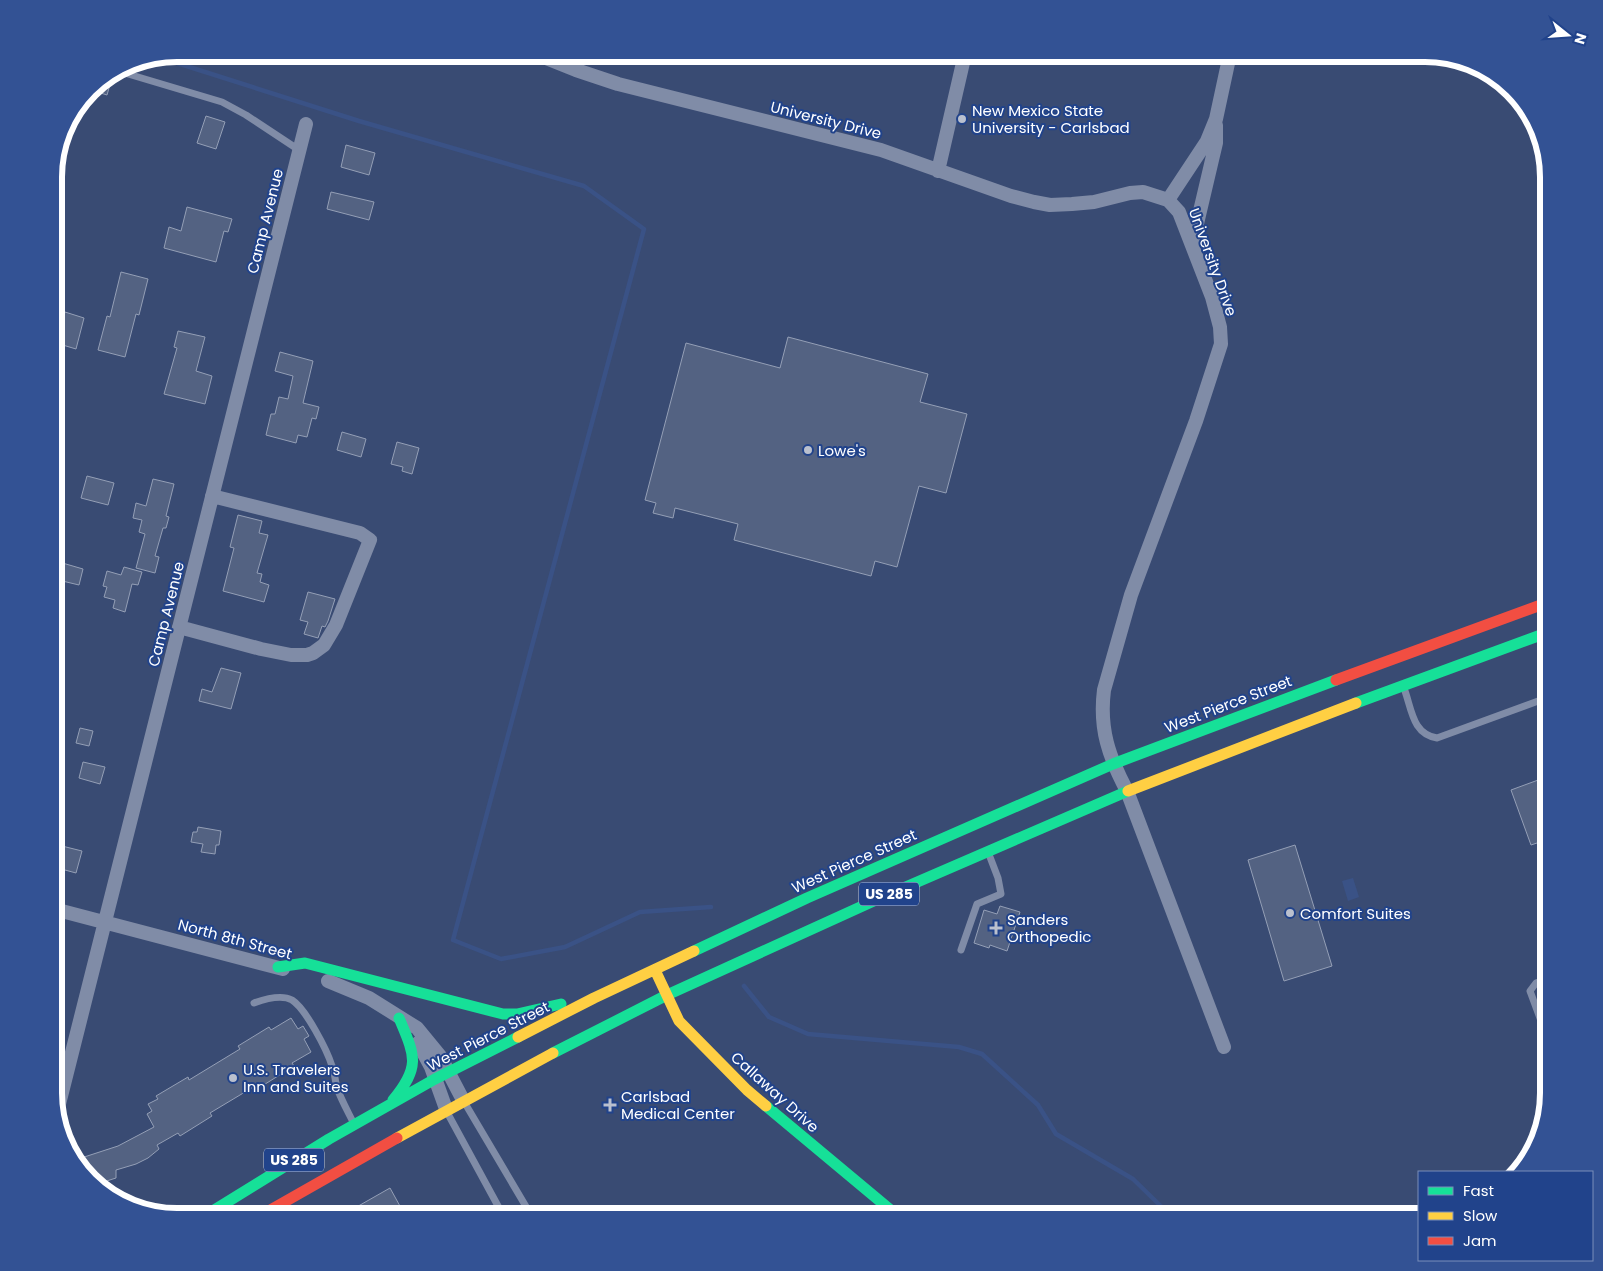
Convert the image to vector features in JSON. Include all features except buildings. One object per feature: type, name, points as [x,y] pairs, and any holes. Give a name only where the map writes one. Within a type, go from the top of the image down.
[{"type":"main road","name":"West Pierce Street","points":[[218,1208],[354,1125],[435,1079],[594,998],[807,898],[1113,764],[1282,699],[1540,605]]},
{"type":"main road","name":"US 285","points":[[274,1208],[463,1100],[667,996],[878,899],[1127,791],[1540,635]]},
{"type":"main road","points":[[278,967],[305,963],[503,1014],[531,1011],[594,998]]},
{"type":"main road","name":"Callaway Drive","points":[[655,970],[679,1021],[747,1090],[888,1208]]},
{"type":"main road","points":[[387,1106],[408,1081],[414,1059],[412,1048],[399,1018]]},
{"type":"street","points":[[938,171],[963,62]]},
{"type":"street","points":[[1168,200],[1207,141],[1216,119],[1228,62]]},
{"type":"street","name":"University Drive","points":[[558,63],[618,84],[881,150],[1011,196],[1050,205],[1094,202],[1130,193],[1143,192],[1156,194],[1168,200],[1179,212],[1212,297],[1220,327],[1221,344],[1196,421],[1131,596],[1104,690],[1102,706],[1103,722],[1113,764],[1127,791],[1224,1047]]},
{"type":"street","points":[[576,70],[578,63]]},
{"type":"street","points":[[1192,245],[1216,143],[1216,119]]},
{"type":"street","name":"Camp Avenue","points":[[63,1088],[306,124]]},
{"type":"street","points":[[179,628],[291,655],[313,653],[324,645],[336,625],[370,540],[360,533],[212,496]]},
{"type":"street","name":"North 8th Street","points":[[63,912],[278,967],[343,986],[369,998],[417,1028],[425,1036],[440,1056],[463,1100]]},
{"type":"street","name":"North 8th Street","points":[[399,1018],[416,1039],[435,1079],[446,1110]]},
{"type":"lane","points":[[128,74],[234,107],[300,150]]},
{"type":"lane","points":[[1404,686],[1417,728],[1427,736],[1437,738],[1540,700]]},
{"type":"lane","points":[[961,950],[977,904],[1000,894],[998,878],[988,852]]},
{"type":"lane","points":[[1540,981],[1536,982],[1530,991],[1540,1018]]},
{"type":"lane","points":[[254,1003],[266,998],[280,997],[291,1000],[300,1008],[318,1034],[333,1066],[337,1088],[354,1125]]},
{"type":"lane","points":[[463,1100],[526,1208]]},
{"type":"lane","points":[[446,1110],[499,1208]]},
{"type":"water","points":[[1353,878],[1359,897],[1348,901],[1342,881]]},
{"type":"waterway","points":[[177,63],[359,121],[584,186],[644,229],[453,940],[501,959],[565,947],[640,912],[711,907]]},
{"type":"waterway","points":[[744,986],[769,1017],[808,1034],[959,1047],[982,1054],[1038,1105],[1056,1134],[1133,1179],[1163,1208]]},
{"type":"traffic: fast","points":[[1356,703],[1540,635]]},
{"type":"traffic: fast","points":[[694,951],[807,898],[1113,764],[1336,680]]},
{"type":"traffic: fast","points":[[553,1053],[667,995],[878,899],[1128,791]]},
{"type":"traffic: fast","points":[[278,967],[305,963],[503,1014],[517,1014],[561,1004]]},
{"type":"traffic: fast","points":[[393,1100],[408,1078],[412,1060],[409,1042],[399,1018]]},
{"type":"traffic: fast","points":[[218,1208],[329,1139],[435,1079],[518,1037]]},
{"type":"traffic: fast","points":[[766,1106],[888,1208]]},
{"type":"traffic: slow","points":[[1128,791],[1356,703]]},
{"type":"traffic: slow","points":[[518,1037],[594,998],[694,951]]},
{"type":"traffic: slow","points":[[655,970],[679,1021],[747,1090],[766,1106]]},
{"type":"traffic: slow","points":[[397,1138],[553,1053]]},
{"type":"traffic: jam","points":[[1336,680],[1540,605]]},
{"type":"traffic: jam","points":[[274,1208],[397,1138]]},
{"type":"place","name":"New Mexico State University - Carlsbad","points":[[962,119]]},
{"type":"place","name":"Lowe's","points":[[808,450]]},
{"type":"place","name":"Comfort Suites","points":[[1290,913]]},
{"type":"place","name":"Sanders Orthopedic","points":[[996,928]]},
{"type":"place","name":"U.S. Travelers Inn and Suites","points":[[233,1078]]},
{"type":"place","name":"Carlsbad Medical Center","points":[[610,1105]]}]
